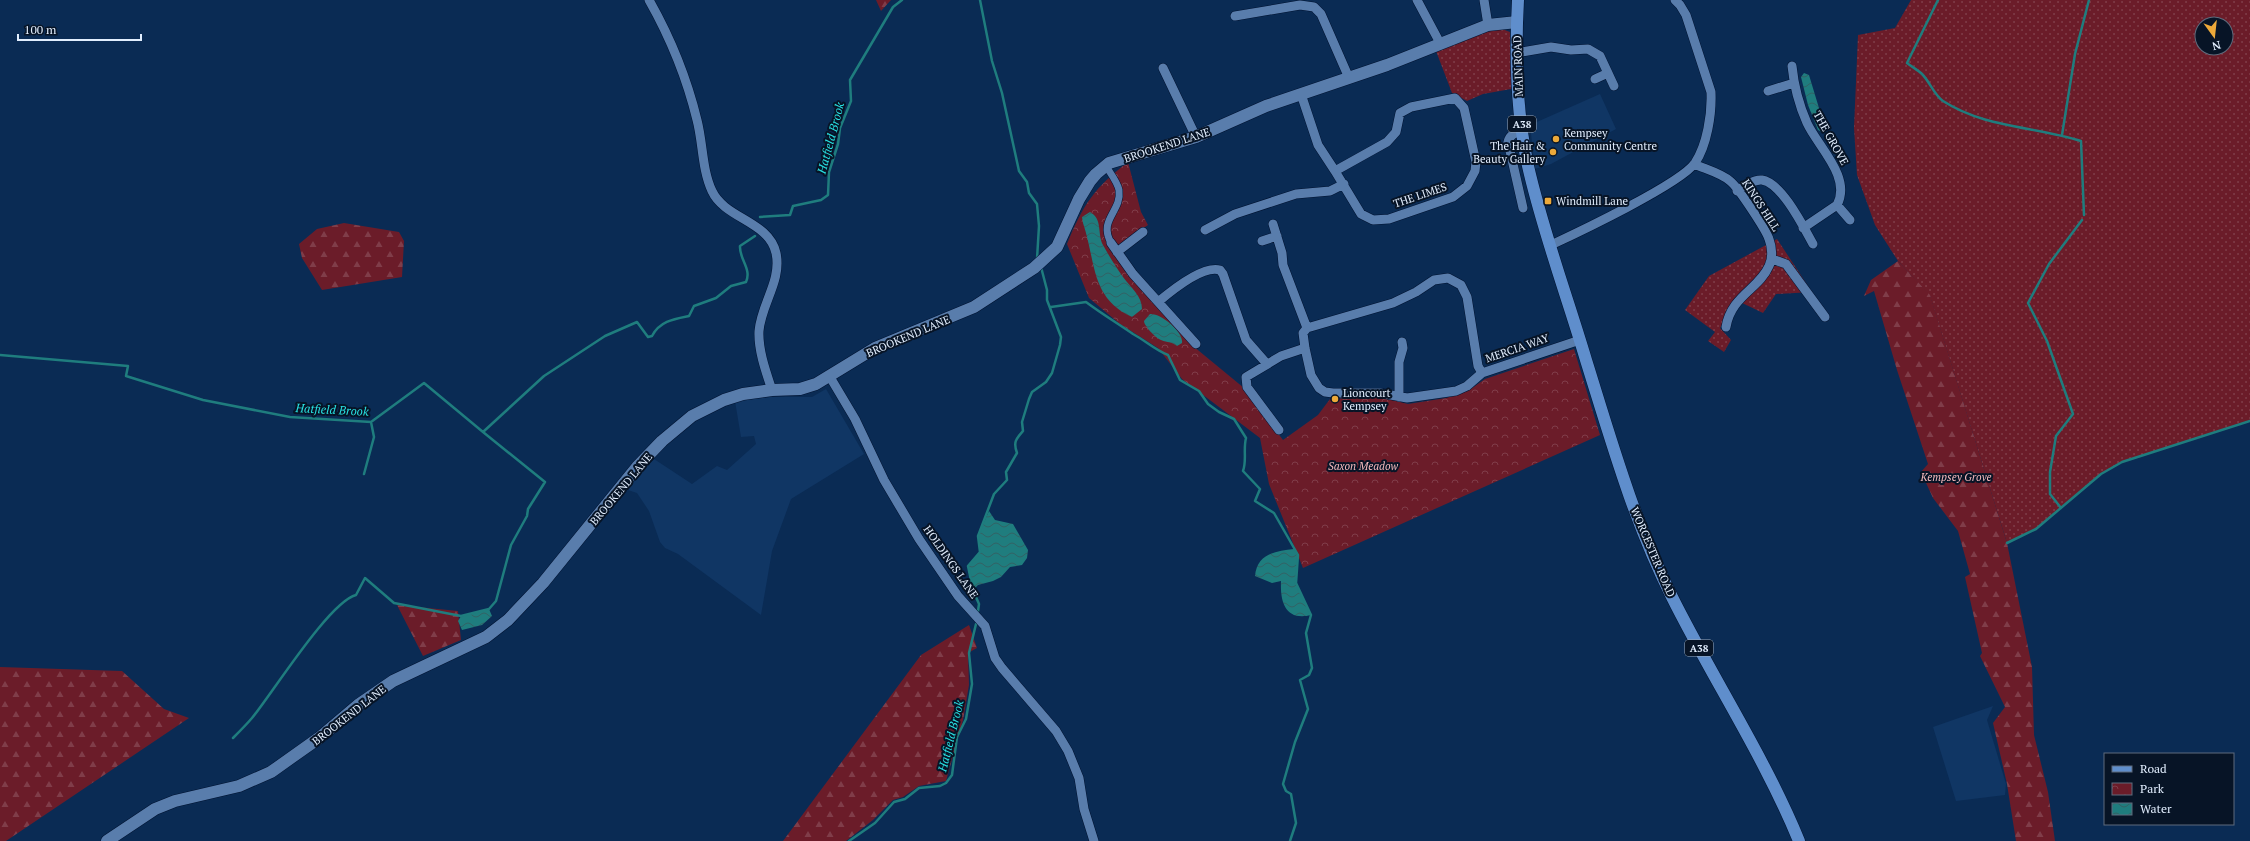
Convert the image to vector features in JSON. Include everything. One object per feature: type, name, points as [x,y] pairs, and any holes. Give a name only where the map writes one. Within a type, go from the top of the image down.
[{"type":"main road","name":"MAIN ROAD","points":[[1518,0],[1516,53],[1522,131],[1528,167],[1551,245]]},
{"type":"main road","name":"WORCESTER ROAD","points":[[1551,245],[1629,495],[1671,596],[1763,763],[1798,841]]},
{"type":"street","points":[[649,0],[667,34],[692,104],[699,130],[707,178],[712,192],[722,205],[766,235],[775,250],[777,271],[759,332],[759,341],[772,390]]},
{"type":"street","points":[[1417,0],[1440,43]]},
{"type":"street","points":[[1484,0],[1488,25]]},
{"type":"street","points":[[1551,245],[1668,184],[1694,164],[1706,134],[1711,103],[1711,92],[1686,15],[1675,0]]},
{"type":"street","points":[[1235,16],[1300,4],[1314,7],[1322,14],[1349,78]]},
{"type":"street","name":"BROOKEND LANE","points":[[107,841],[155,809],[174,801],[239,786],[271,772],[319,738],[358,705],[393,681],[486,637],[508,620],[543,583],[637,467],[675,429],[692,416],[724,400],[743,394],[772,390],[800,389],[830,377],[875,348],[974,307],[1034,268],[1057,247],[1079,199],[1096,174],[1106,166],[1196,137],[1301,94],[1387,65],[1488,25],[1517,22]]},
{"type":"street","points":[[1516,53],[1552,47],[1571,50],[1588,49],[1600,56],[1614,86]]},
{"type":"street","name":"THE GROVE","points":[[1792,66],[1794,83],[1808,124],[1836,172],[1840,182],[1841,196],[1837,205]]},
{"type":"street","points":[[1163,68],[1196,137]]},
{"type":"street","points":[[1595,79],[1608,73]]},
{"type":"street","points":[[1768,91],[1794,83]]},
{"type":"street","name":"THE LIMES","points":[[1301,94],[1318,145],[1335,171],[1344,184],[1361,214],[1373,220],[1389,219],[1453,197],[1467,186],[1475,171],[1476,162],[1464,108],[1455,98],[1411,107],[1400,113],[1396,132],[1387,142],[1335,171]]},
{"type":"street","points":[[1522,131],[1515,133],[1510,137],[1508,142],[1523,208]]},
{"type":"street","name":"KINGS HILL","points":[[1694,164],[1730,181],[1769,237],[1772,259]]},
{"type":"street","points":[[1106,166],[1116,182],[1119,191],[1119,200],[1107,224],[1107,234],[1111,243],[1133,274],[1196,344]]},
{"type":"street","points":[[1737,190],[1757,180],[1768,182],[1787,202],[1814,244]]},
{"type":"street","points":[[1205,230],[1235,214],[1296,194],[1330,191],[1344,184]]},
{"type":"street","points":[[1803,228],[1837,205],[1850,220]]},
{"type":"street","points":[[1273,224],[1282,253],[1283,265],[1307,328],[1393,303],[1416,292],[1434,280],[1448,278],[1461,285],[1467,297],[1478,366],[1482,373]]},
{"type":"street","points":[[1117,252],[1143,232]]},
{"type":"street","points":[[1262,241],[1277,236]]},
{"type":"street","points":[[1726,327],[1728,318],[1741,296],[1764,275],[1772,259],[1786,264],[1825,317]]},
{"type":"street","points":[[1158,302],[1175,288],[1207,270],[1220,270],[1223,274],[1246,340],[1267,364]]},
{"type":"street","name":"MERCIA WAY","points":[[1307,328],[1303,333],[1304,348],[1313,382],[1325,392],[1380,393],[1407,398],[1456,391],[1467,386],[1482,373],[1580,340]]},
{"type":"street","points":[[1399,396],[1399,362],[1403,348],[1402,342]]},
{"type":"street","points":[[1279,430],[1245,384],[1246,377],[1249,373],[1293,350],[1304,348]]},
{"type":"street","name":"HOLDINGS LANE","points":[[830,377],[854,419],[884,480],[919,538],[958,596],[985,626],[995,658],[1056,731],[1068,751],[1079,778],[1084,810],[1094,841]]},
{"type":"shaded area","points":[[1600,94],[1616,129],[1551,164],[1535,169],[1530,125]]},
{"type":"shaded area","points":[[826,389],[864,454],[791,499],[772,551],[761,615],[678,554],[665,548],[660,542],[649,511],[637,493],[625,489],[651,457],[692,484],[717,466],[727,470],[756,444],[754,436],[741,437],[735,401],[771,397],[812,397]]},
{"type":"shaded area","points":[[1993,706],[1987,720],[2006,784],[2005,795],[1956,801],[1933,727]]},
{"type":"green space","points":[[876,0],[891,0],[881,11]]},
{"type":"green space","points":[[1911,0],[2250,0],[2250,421],[2122,462],[2101,474],[2036,529],[2007,543],[1930,296],[1898,261],[1875,225],[1857,175],[1854,128],[1858,35],[1895,28]]},
{"type":"green space","points":[[1502,29],[1510,32],[1511,89],[1483,94],[1467,101],[1452,93],[1436,51],[1470,35]]},
{"type":"green space","name":"Saxon Meadow","points":[[1128,162],[1141,212],[1148,225],[1114,249],[1131,276],[1164,315],[1193,346],[1244,388],[1283,440],[1318,415],[1330,399],[1380,397],[1408,404],[1446,398],[1468,391],[1485,379],[1574,349],[1600,435],[1303,568],[1269,484],[1260,438],[1182,379],[1158,348],[1120,324],[1089,298],[1067,244],[1078,218],[1091,198],[1106,180]]},
{"type":"green space","points":[[344,223],[399,232],[404,241],[402,277],[322,290],[302,258],[299,244],[317,229]]},
{"type":"green space","points":[[1777,239],[1812,292],[1776,294],[1763,313],[1738,301],[1720,328],[1731,340],[1724,352],[1708,341],[1715,332],[1685,310],[1709,276]]},
{"type":"green space","name":"Kempsey Grove","points":[[1898,261],[1930,295],[2007,543],[2032,667],[2034,735],[2048,792],[2055,841],[2016,841],[2007,784],[1993,723],[2005,707],[1980,656],[1982,653],[1965,577],[1970,574],[1958,531],[1933,498],[1921,472],[1928,464],[1897,370],[1874,291],[1864,296],[1871,280]]},
{"type":"green space","points":[[397,605],[458,611],[461,640],[423,656]]},
{"type":"green space","points":[[969,625],[977,648],[968,653],[969,685],[963,720],[946,781],[919,786],[903,797],[893,800],[873,820],[846,841],[783,841],[921,655]]},
{"type":"green space","points":[[0,667],[122,671],[164,709],[189,718],[6,841],[0,841]]},
{"type":"water","points":[[1804,73],[1809,75],[1825,128],[1824,133],[1818,130],[1808,105],[1801,77]]},
{"type":"water","points":[[1090,212],[1097,219],[1101,241],[1105,249],[1120,273],[1136,292],[1142,304],[1142,309],[1132,317],[1118,309],[1108,300],[1101,289],[1093,264],[1082,217]]},
{"type":"water","points":[[1150,314],[1160,317],[1171,324],[1182,339],[1182,343],[1177,346],[1159,339],[1153,334],[1146,326],[1144,321]]},
{"type":"water","points":[[989,511],[995,520],[1013,524],[1028,550],[1027,558],[1022,565],[1010,567],[1001,577],[978,585],[973,590],[968,566],[980,552],[978,536]]},
{"type":"water","points":[[1294,549],[1298,555],[1296,584],[1311,615],[1302,616],[1290,613],[1283,603],[1281,581],[1272,583],[1255,576],[1256,569],[1263,558],[1280,551]]},
{"type":"water","points":[[489,609],[492,616],[482,625],[462,630],[458,621],[461,616]]},
{"type":"waterway","name":"Hatfield Brook","points":[[760,217],[790,215],[793,206],[821,200],[828,195],[829,172],[838,144],[840,128],[851,101],[850,80],[893,7],[902,0]]},
{"type":"waterway","name":"Hatfield Brook","points":[[980,0],[992,61],[1002,93],[1019,171],[1027,182],[1029,193],[1037,204],[1039,226],[1037,259]]},
{"type":"waterway","points":[[1938,0],[1907,63],[1922,74],[1943,101],[1959,110],[1993,122],[2046,132],[2081,141],[2084,215]]},
{"type":"waterway","points":[[2062,135],[2075,54],[2089,0]]},
{"type":"waterway","points":[[2061,508],[2050,494],[2050,472],[2056,436],[2073,414],[2047,341],[2028,303],[2049,264],[2082,220]]},
{"type":"waterway","name":"Hatfield Brook","points":[[0,355],[128,366],[126,376],[203,400],[290,417],[371,422],[424,383],[483,432],[544,376],[605,336],[637,322],[648,337],[652,336],[663,324],[689,316],[694,306],[716,298],[731,286],[746,282],[747,273],[741,255],[740,246],[755,236]]},
{"type":"waterway","name":"Hatfield Brook","points":[[978,611],[979,604],[973,590],[968,566],[980,552],[978,536],[994,494],[1007,480],[1006,472],[1017,453],[1015,443],[1023,431],[1022,422],[1029,399],[1032,392],[1046,382],[1052,373],[1060,345],[1061,337],[1047,300],[1047,290],[1041,267]]},
{"type":"waterway","points":[[1051,307],[1086,302],[1168,355],[1180,380],[1199,391],[1208,404],[1219,412],[1234,419],[1246,438],[1245,463],[1243,471],[1260,489],[1255,501],[1274,513],[1298,555],[1296,583],[1311,615],[1306,633],[1312,668],[1309,675],[1300,680],[1308,709],[1295,742],[1283,784],[1286,791],[1291,794],[1296,823],[1290,841]]},
{"type":"waterway","points":[[2007,543],[2036,529],[2101,474],[2122,462],[2250,421]]},
{"type":"waterway","points":[[364,474],[374,437],[371,422]]},
{"type":"waterway","points":[[233,738],[252,718],[301,650],[331,614],[345,601],[356,595],[365,578],[394,603],[461,616],[489,609],[496,601],[511,545],[527,516],[528,509],[545,482],[483,432]]},
{"type":"waterway","name":"Hatfield Brook","points":[[849,841],[875,823],[894,802],[905,799],[919,788],[940,786],[946,783],[952,775],[957,737],[966,719],[972,684],[969,653],[976,624]]},
{"type":"place","name":"Kempsey Community Centre","points":[[1556,139]]},
{"type":"place","name":"The Hair & Beauty Gallery","points":[[1553,152]]},
{"type":"place","name":"Windmill Lane","points":[[1548,201]]},
{"type":"place","name":"Lioncourt Kempsey","points":[[1335,399]]}]
